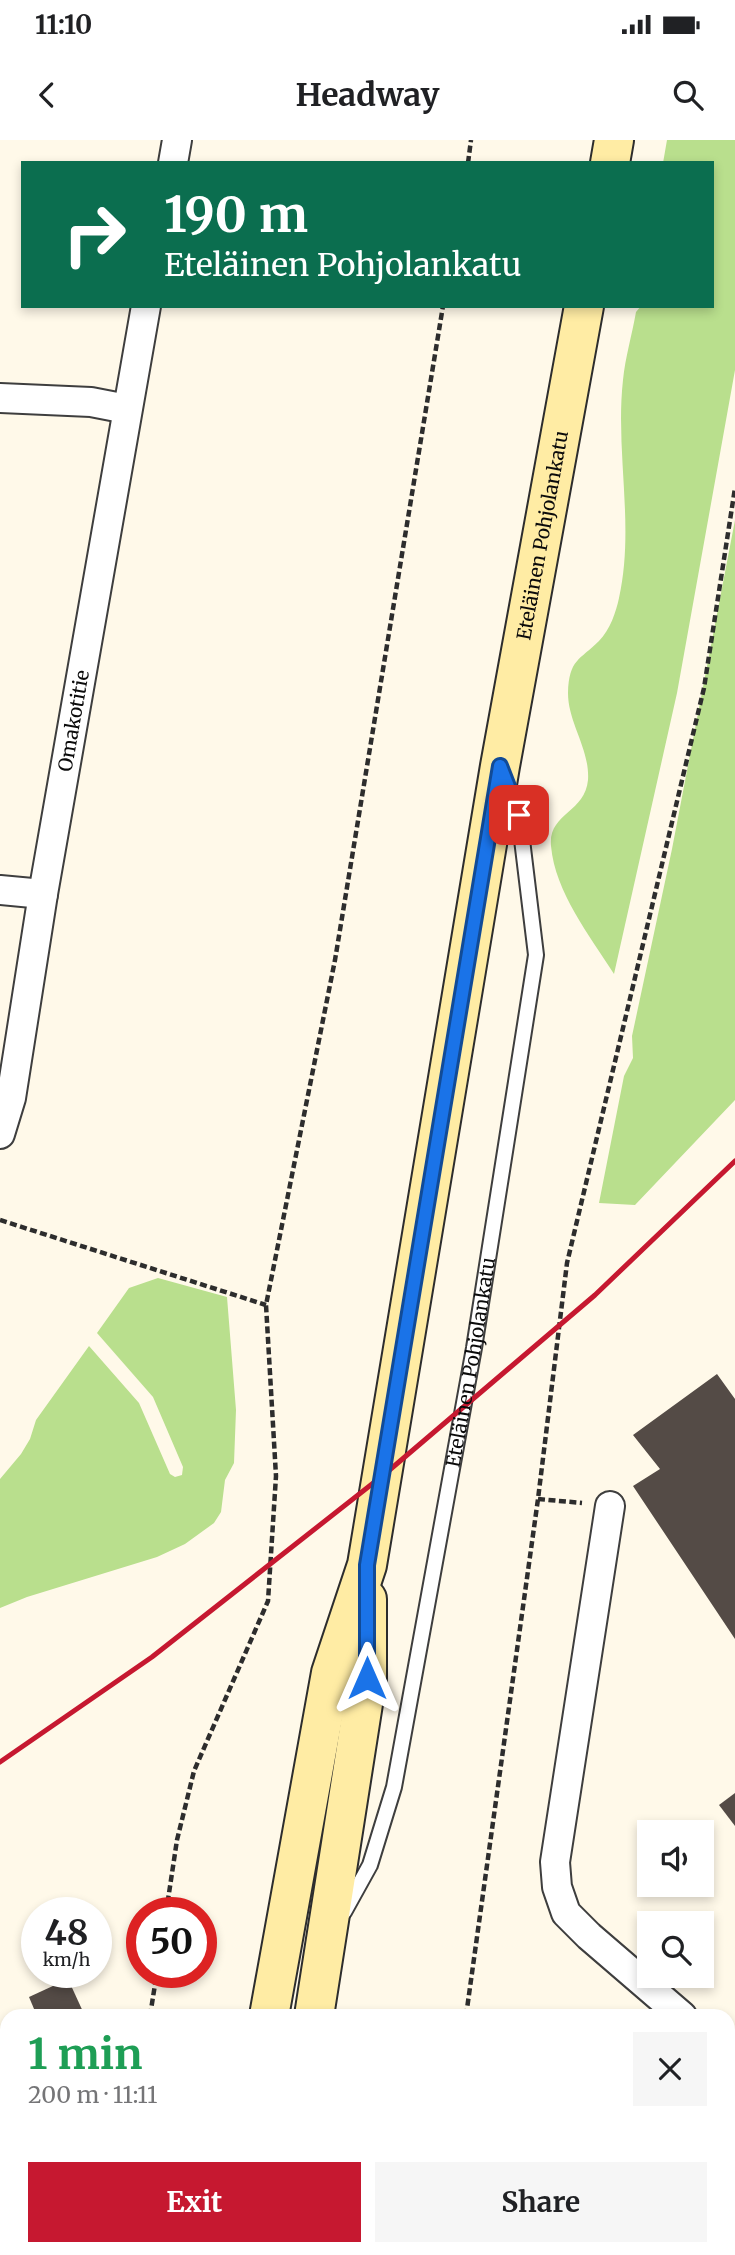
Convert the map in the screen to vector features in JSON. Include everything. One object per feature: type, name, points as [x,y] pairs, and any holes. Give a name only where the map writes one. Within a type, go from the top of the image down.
[{"type":"main road","points":[[610,161],[614,140]]},
{"type":"main road","name":"Eteläinen Pohjolankatu","points":[[270,2009],[331,1673],[367,1565],[500,766],[584,308]]},
{"type":"main road","name":"Eteläinen Pohjolankatu","points":[[315,2009],[367,1678],[367,1565]]},
{"type":"street","points":[[173,161],[177,140]]},
{"type":"street","name":"Omakotitie","points":[[0,1134],[11,1098],[43,894],[146,308]]},
{"type":"street","points":[[0,398],[91,402],[127,409]]},
{"type":"street","points":[[0,890],[43,894]]},
{"type":"street","points":[[610,1506],[555,1862],[557,1887],[566,1913],[674,2009]]},
{"type":"lane","name":"Eteläinen Pohjolankatu","points":[[324,1946],[370,1865],[394,1787],[474,1348],[536,955],[519,815],[500,766]]},
{"type":"path","points":[[468,161],[471,140]]},
{"type":"path","points":[[168,1897],[177,1840],[194,1771],[268,1601],[276,1476],[267,1305],[335,960],[443,308]]},
{"type":"path","points":[[467,2009],[538,1499],[567,1262],[704,688],[735,488]]},
{"type":"path","points":[[0,1220],[267,1305]]},
{"type":"path","points":[[538,1499],[610,1506]]},
{"type":"path","points":[[151,2009],[154,1988]]},
{"type":"green space","points":[[667,140],[735,140],[735,370],[677,693],[614,974],[566,897],[551,846],[555,826],[581,800],[588,780],[586,758],[569,704],[571,673],[577,661],[603,637],[618,603],[625,544],[621,407],[624,372],[636,312],[639,308],[714,308],[714,161],[663,161]]},
{"type":"green space","points":[[735,520],[735,1100],[635,1205],[599,1203],[624,1076],[633,1058],[632,1036],[672,849]]},
{"type":"green space","points":[[158,1278],[227,1297],[236,1410],[234,1463],[225,1480],[221,1512],[214,1523],[185,1544],[157,1557],[27,1597],[0,1608],[0,1479],[21,1454],[30,1439],[36,1420],[89,1346],[139,1403],[170,1474],[175,1477],[182,1475],[183,1467],[153,1397],[97,1333],[129,1288]]},
{"type":"building","points":[[717,1374],[735,1399],[735,1639],[633,1486],[660,1469],[633,1435]]},
{"type":"building","points":[[735,1793],[735,1826],[719,1805]]},
{"type":"building","points":[[48,1988],[72,1988],[82,2009],[34,2009],[29,1997]]},
{"type":"railway","points":[[0,1762],[152,1657],[386,1473],[595,1295],[735,1161]]},
{"type":"route","points":[[367,1678],[367,1565],[500,766],[519,815]]}]
